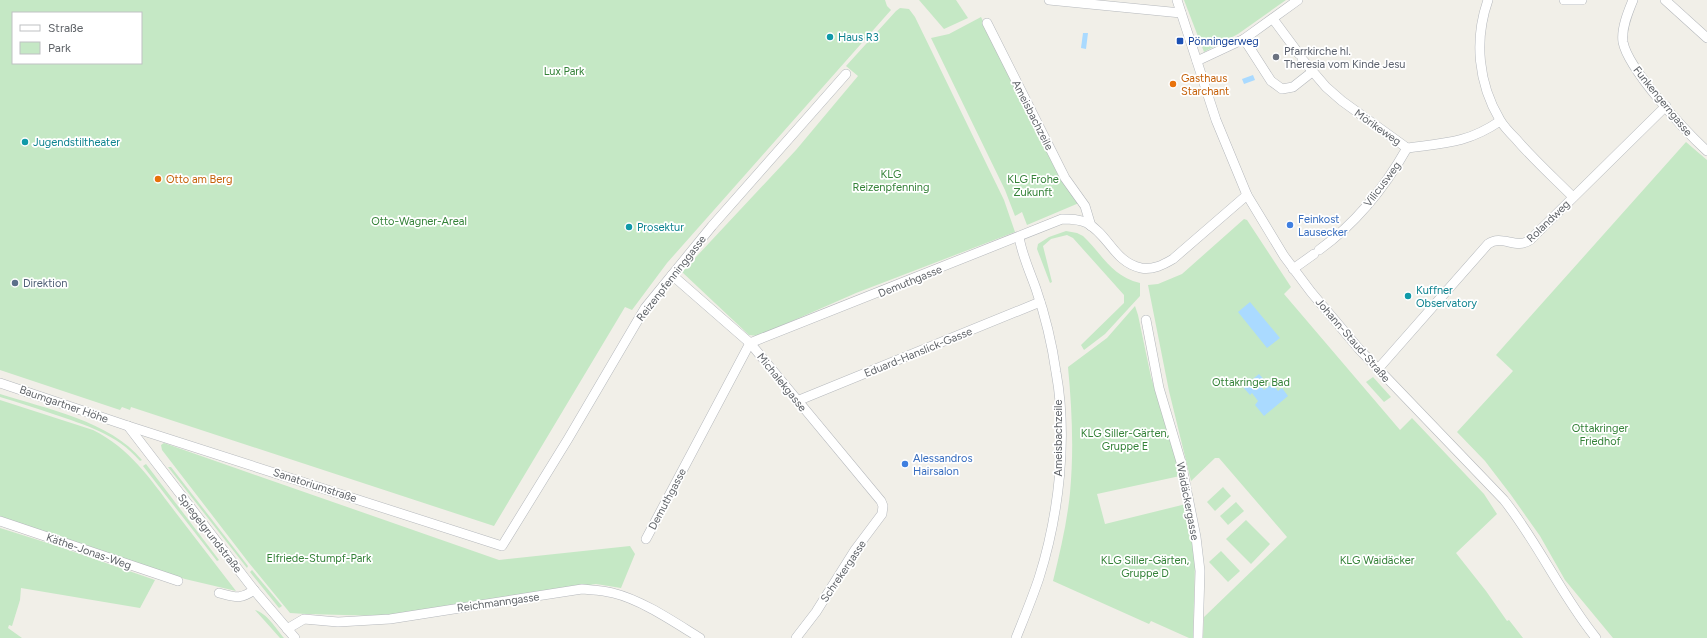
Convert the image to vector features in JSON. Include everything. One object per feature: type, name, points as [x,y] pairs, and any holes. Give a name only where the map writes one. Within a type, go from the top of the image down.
[{"type":"street","points":[[1049,0],[1182,13]]},
{"type":"street","name":"Johann-Staud-Straße","points":[[1177,0],[1216,120],[1247,195],[1293,269],[1341,329],[1504,500],[1536,545],[1562,591],[1596,638]]},
{"type":"street","points":[[1197,61],[1244,39],[1298,0]]},
{"type":"street","points":[[1488,0],[1480,33],[1480,64],[1487,94],[1500,121],[1529,154],[1573,197]]},
{"type":"street","points":[[1564,0],[1582,0]]},
{"type":"street","name":"Funkengerngasse","points":[[1634,0],[1623,30],[1625,51],[1639,74],[1692,137],[1707,151]]},
{"type":"street","points":[[1665,0],[1707,38]]},
{"type":"street","name":"Mörikeweg","points":[[1273,19],[1312,72],[1326,87],[1342,102],[1407,148],[1468,139],[1487,130],[1500,121]]},
{"type":"street","name":"Ameisbachzeile","points":[[987,23],[1065,178],[1085,206],[1091,226]]},
{"type":"street","points":[[1244,39],[1271,81],[1282,89],[1293,87],[1312,72]]},
{"type":"street","name":"Reizenpfenninggasse","points":[[502,546],[568,440],[645,308],[712,226],[846,74]]},
{"type":"street","name":"Rolandweg","points":[[1378,369],[1488,244],[1496,240],[1518,245],[1528,242],[1666,106]]},
{"type":"street","name":"Vilicusweg","points":[[1293,269],[1332,241],[1359,214],[1379,190],[1407,148]]},
{"type":"street","points":[[1091,226],[1126,263],[1146,269],[1155,268],[1173,259],[1247,195]]},
{"type":"street","name":"Demuthgasse","points":[[646,538],[750,343],[1062,219],[1080,221],[1091,226]]},
{"type":"street","name":"Ameisbachzeile","points":[[1016,638],[1039,578],[1050,536],[1057,495],[1061,420],[1056,372],[1040,302],[1019,237]]},
{"type":"street","name":"Michalekgasse","points":[[672,275],[750,343],[881,501]]},
{"type":"street","name":"Eduard-Hanslick-Gasse","points":[[797,401],[1040,302]]},
{"type":"street","name":"Waidäckergasse","points":[[1146,320],[1159,388],[1181,462],[1196,537],[1200,571],[1198,638]]},
{"type":"street","name":"Baumgartner Höhe","points":[[0,383],[128,426]]},
{"type":"street","name":"Sanatoriumstraße","points":[[128,426],[502,546]]},
{"type":"street","name":"Spiegelgrundstraße","points":[[128,426],[254,590],[295,638]]},
{"type":"street","name":"Schrekergasse","points":[[796,638],[816,612],[855,550],[882,514],[883,506],[881,501]]},
{"type":"street","name":"Käthe-Jonas-Weg","points":[[0,521],[178,581]]},
{"type":"street","name":"Reichmanngasse","points":[[287,629],[304,619],[338,622],[390,619],[582,589],[613,593],[633,601],[700,638]]},
{"type":"street","points":[[219,593],[234,597],[244,597],[254,590]]},
{"type":"green space","name":"Otto-Wagner-Areal","points":[[0,0],[885,0],[887,6],[891,10],[667,263],[632,310],[625,307],[494,526],[131,407],[130,410],[122,407],[120,410],[0,370]]},
{"type":"green space","points":[[919,0],[956,0],[968,18],[944,29]]},
{"type":"green space","points":[[1184,0],[1286,0],[1238,34],[1204,52]]},
{"type":"green space","name":"KLG Reizenpfenning","points":[[900,8],[909,9],[915,17],[1004,200],[1015,232],[856,293],[758,336],[749,335],[682,272],[796,150],[858,76],[846,66]]},
{"type":"green space","name":"KLG Frohe Zukunft","points":[[981,17],[1025,107],[1079,203],[1027,225],[1022,212],[1015,216],[1005,190],[931,38],[949,34]]},
{"type":"green space","name":"Ottakringer Friedhof","points":[[1686,142],[1707,160],[1707,638],[1613,638],[1565,580],[1540,536],[1511,495],[1485,461],[1457,432],[1513,371],[1496,355]]},
{"type":"green space","points":[[1244,219],[1247,220],[1291,287],[1284,294],[1400,430],[1412,418],[1484,494],[1497,514],[1456,553],[1507,621],[1509,620],[1523,638],[1203,638],[1204,617],[1287,537],[1219,458],[1215,458],[1191,481],[1169,391],[1148,285],[1158,284],[1182,274]]},
{"type":"green space","points":[[1066,231],[1083,236],[1114,270],[1130,280],[1140,283],[1140,296],[1105,334],[1084,350],[1081,345],[1124,303],[1124,295],[1073,238],[1067,235],[1051,239],[1043,246],[1052,282],[1050,283],[1037,249],[1038,244],[1049,237]]},
{"type":"green space","points":[[1135,306],[1151,377],[1170,437],[1180,476],[1097,494],[1105,524],[1186,504],[1195,563],[1193,638],[1189,638],[1151,621],[1149,624],[1053,581],[1069,504],[1071,477],[1072,430],[1068,367],[1107,338]]},
{"type":"green space","points":[[1373,377],[1391,397],[1384,402],[1366,382]]},
{"type":"green space","points":[[0,394],[57,411],[95,426],[113,435],[129,447],[142,460],[140,461],[111,437],[65,418],[0,397]]},
{"type":"green space","points":[[0,400],[93,430],[118,446],[149,477],[236,591],[185,579],[0,518]]},
{"type":"green space","name":"Elfriede-Stumpf-Park","points":[[164,443],[499,560],[630,546],[635,554],[621,588],[596,584],[383,616],[290,613],[249,563],[162,450],[161,445]]},
{"type":"green space","points":[[146,464],[219,560],[217,561],[143,466]]},
{"type":"green space","points":[[168,467],[171,467],[248,566],[247,568]]},
{"type":"green space","points":[[1223,487],[1231,496],[1215,511],[1207,502]]},
{"type":"green space","points":[[1236,502],[1244,511],[1228,525],[1220,516]]},
{"type":"green space","points":[[1246,520],[1270,544],[1251,564],[1226,539]]},
{"type":"green space","points":[[0,528],[155,580],[140,608],[21,588],[20,600],[12,626],[9,625],[8,628],[22,638],[0,638]]},
{"type":"green space","points":[[1221,551],[1240,571],[1228,582],[1209,562]]},
{"type":"green space","points":[[252,570],[282,606],[279,608],[250,572]]},
{"type":"green space","points":[[255,610],[263,614],[284,638],[280,638]]},
{"type":"water","points":[[1083,33],[1088,33],[1086,49],[1081,48]]},
{"type":"water","points":[[1253,75],[1255,80],[1244,84],[1242,79]]},
{"type":"water","points":[[1250,302],[1280,338],[1267,348],[1238,312]]},
{"type":"water","points":[[1259,374],[1266,382],[1261,386],[1264,390],[1272,384],[1278,391],[1282,388],[1288,396],[1264,416],[1255,405],[1258,401],[1252,393],[1250,395],[1243,387]]},
{"type":"place","name":"Haus R3","points":[[830,37]]},
{"type":"place","name":"Pönningerweg","points":[[1180,41]]},
{"type":"place","name":"Pfarrkirche hl. Theresia vom Kinde Jesu","points":[[1276,57]]},
{"type":"place","name":"Gasthaus Starchant","points":[[1173,84]]},
{"type":"place","name":"Jugendstiltheater","points":[[25,142]]},
{"type":"place","name":"Otto am Berg","points":[[158,179]]},
{"type":"place","name":"Feinkost Lausecker","points":[[1290,225]]},
{"type":"place","name":"Prosektur","points":[[629,227]]},
{"type":"place","name":"Direktion","points":[[15,283]]},
{"type":"place","name":"Kuffner Observatory","points":[[1408,296]]},
{"type":"place","name":"Alessandros Hairsalon","points":[[905,464]]},
{"type":"park label","name":"Lux Park","points":[[564,71]]},
{"type":"park label","name":"Ottakringer Bad","points":[[1251,382]]},
{"type":"park label","name":"KLG Siller-Gärten, Gruppe E","points":[[1125,439]]},
{"type":"park label","name":"KLG Waidäcker","points":[[1377,560]]},
{"type":"park label","name":"KLG Siller-Gärten, Gruppe D","points":[[1145,566]]}]
